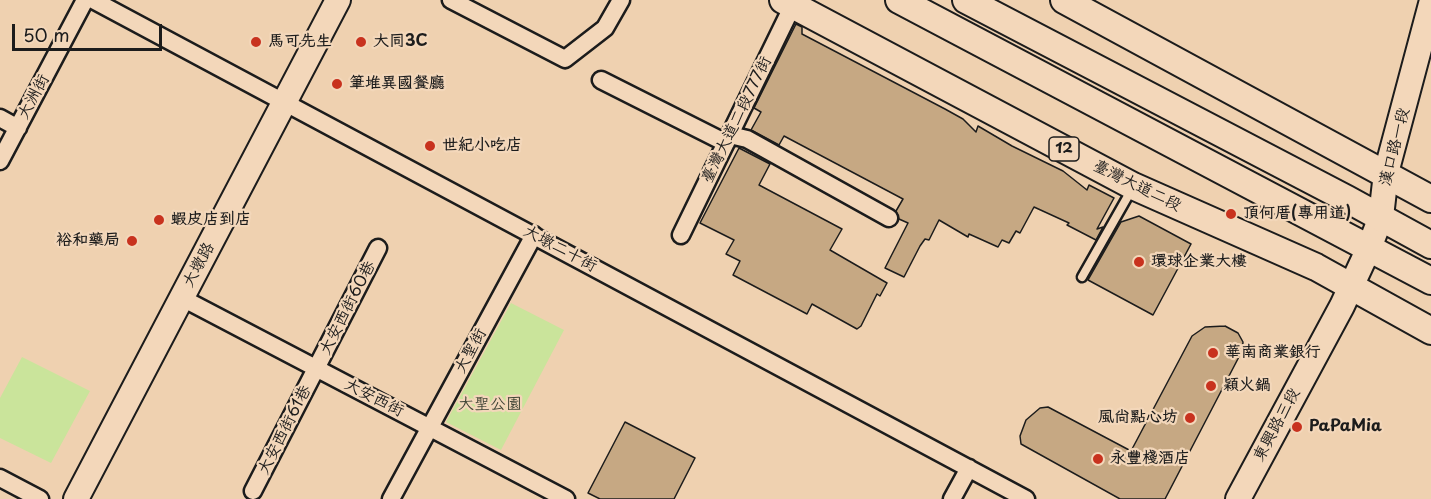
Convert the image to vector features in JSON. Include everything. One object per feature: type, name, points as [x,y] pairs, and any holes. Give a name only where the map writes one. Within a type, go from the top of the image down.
[{"type":"main road","points":[[899,0],[1431,281]]},
{"type":"main road","points":[[966,0],[1431,245]]},
{"type":"main road","points":[[1064,0],[1431,199]]},
{"type":"main road","name":"臺灣大道二段","points":[[788,2],[1133,186],[1316,267],[1431,331]]},
{"type":"street","name":"大洲街","points":[[0,161],[85,0]]},
{"type":"street","name":"大墩二十街","points":[[93,0],[1026,499]]},
{"type":"street","name":"大墩路","points":[[76,499],[338,0]]},
{"type":"street","points":[[451,0],[565,59],[605,28],[621,0]]},
{"type":"street","name":"臺灣大道二段777街","points":[[681,235],[728,139],[788,2]]},
{"type":"street","name":"漢口路一段","points":[[1350,287],[1381,217],[1386,173],[1431,4]]},
{"type":"street","points":[[601,80],[728,139],[747,139],[889,218]]},
{"type":"street","points":[[0,118],[18,128]]},
{"type":"street","name":"大聖街","points":[[391,499],[534,235]]},
{"type":"street","name":"大安西街60巷","points":[[317,368],[378,248]]},
{"type":"street","name":"東興路三段","points":[[1238,499],[1350,287]]},
{"type":"street","name":"大安西街","points":[[182,298],[566,499]]},
{"type":"street","name":"大安西街61巷","points":[[254,491],[317,368]]},
{"type":"street","points":[[952,499],[969,468]]},
{"type":"street","points":[[0,478],[40,499]]},
{"type":"lane","points":[[1082,277],[1133,186]]},
{"type":"green space","name":"大聖公園","points":[[511,303],[564,330],[501,450],[446,422]]},
{"type":"green space","points":[[22,357],[90,391],[51,463],[0,438],[0,398]]},
{"type":"building","points":[[796,24],[802,27],[802,34],[963,119],[976,132],[978,126],[1063,171],[1087,190],[1089,185],[1114,198],[1097,229],[1103,227],[1096,240],[1067,225],[1069,223],[1034,207],[1020,233],[1016,231],[1009,243],[1002,240],[998,247],[969,234],[968,237],[939,220],[929,240],[925,239],[920,246],[904,277],[885,268],[908,223],[899,219],[896,211],[903,199],[784,136],[779,145],[751,130],[761,112],[754,108]]},
{"type":"building","points":[[739,148],[770,164],[759,185],[842,229],[830,250],[887,283],[880,296],[877,294],[861,326],[857,329],[812,304],[807,314],[733,275],[740,261],[726,254],[734,240],[700,223]]},
{"type":"building","name":"環球企業大樓","points":[[1139,216],[1191,244],[1153,315],[1088,280],[1121,222]]},
{"type":"building","points":[[1225,326],[1238,333],[1243,342],[1242,351],[1165,499],[1120,499],[1021,444],[1020,436],[1026,420],[1040,408],[1048,407],[1131,451],[1192,336],[1205,327]]},
{"type":"building","points":[[625,422],[695,458],[674,499],[600,499],[588,493]]},
{"type":"place","name":"馬可先生","points":[[256,42]]},
{"type":"place","name":"大同3C","points":[[361,42]]},
{"type":"place","name":"筆堆異國餐廳","points":[[337,84]]},
{"type":"place","name":"世紀小吃店","points":[[430,146]]},
{"type":"place","name":"頂何厝(專用道)","points":[[1231,214]]},
{"type":"place","name":"蝦皮店到店","points":[[159,220]]},
{"type":"place","name":"裕和藥局","points":[[132,241]]},
{"type":"place","name":"環球企業大樓","points":[[1139,262]]},
{"type":"place","name":"華南商業銀行","points":[[1213,353]]},
{"type":"place","name":"穎火鍋","points":[[1211,386]]},
{"type":"place","name":"風尚點心坊","points":[[1190,418]]},
{"type":"place","name":"PaPaMia","points":[[1297,427]]},
{"type":"place","name":"永豐棧酒店","points":[[1098,459]]}]
